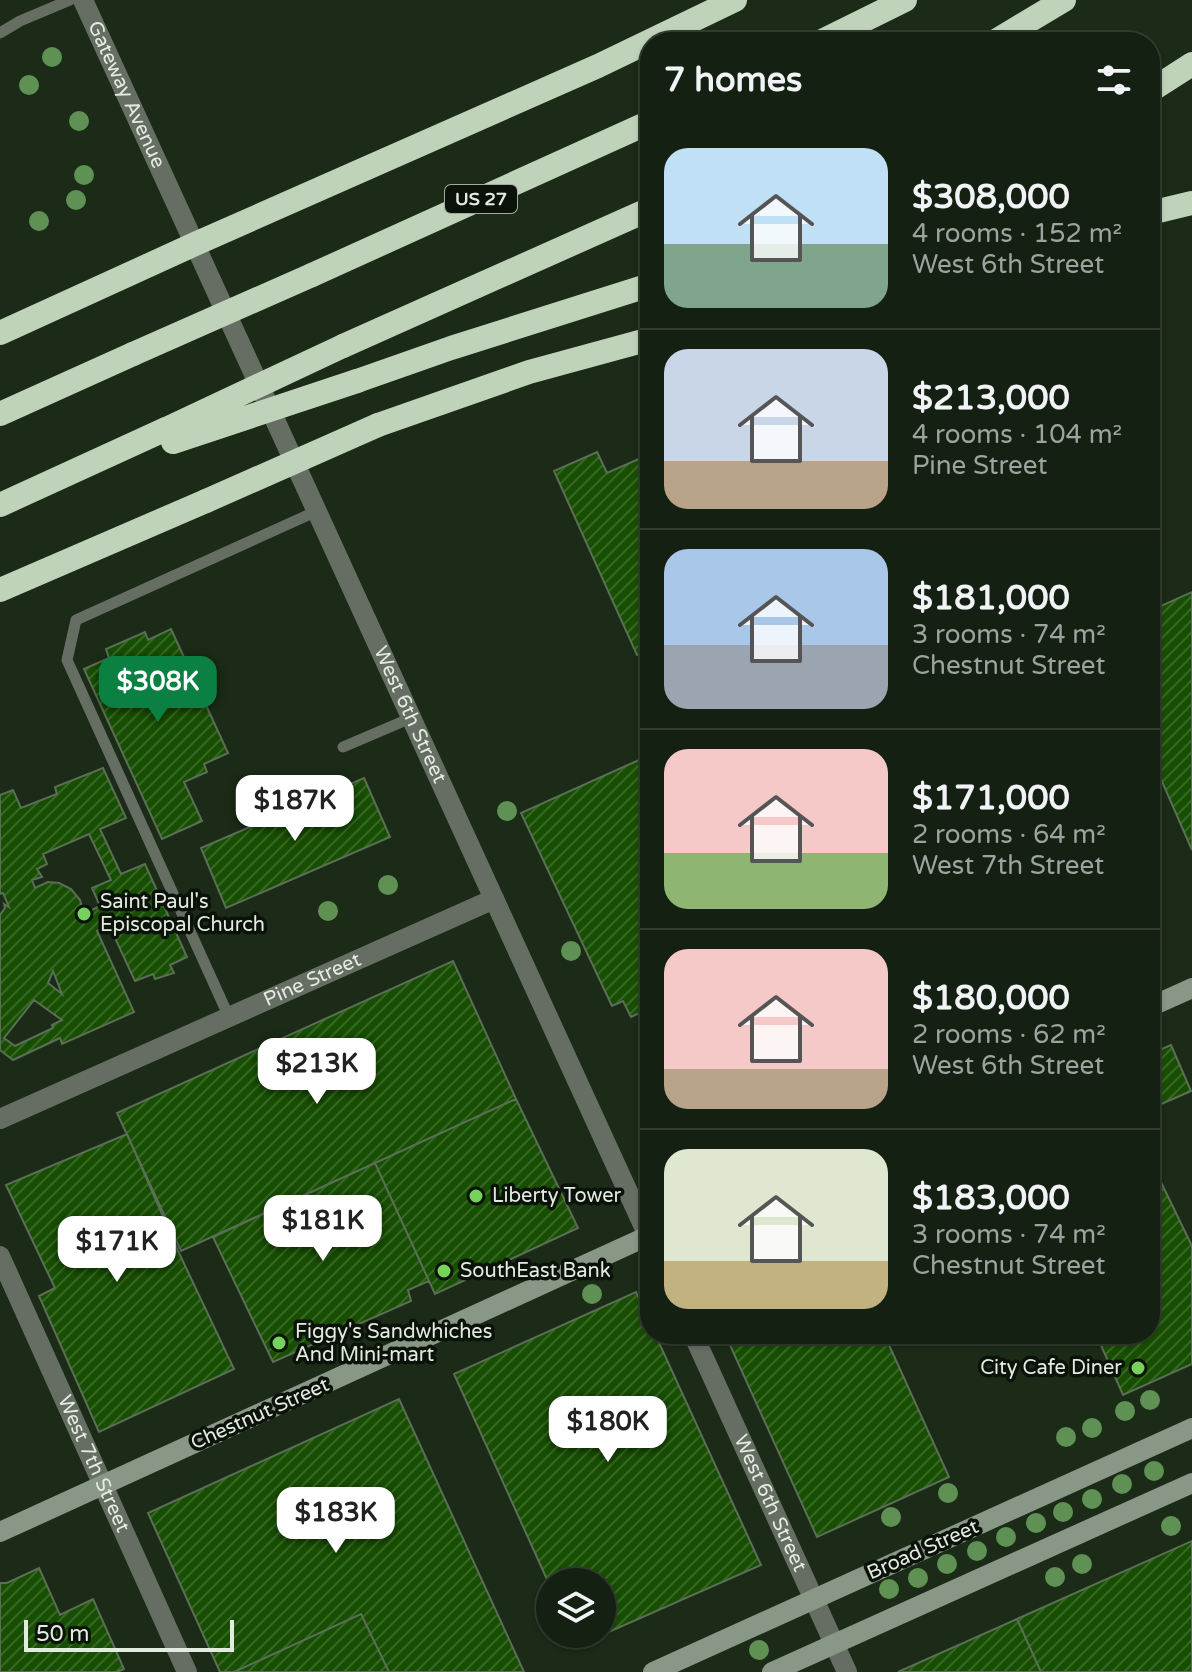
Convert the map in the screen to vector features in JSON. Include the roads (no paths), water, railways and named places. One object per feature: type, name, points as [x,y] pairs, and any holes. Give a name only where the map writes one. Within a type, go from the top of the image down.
[{"type":"highway","points":[[669,32],[735,0]]},
{"type":"highway","points":[[840,32],[905,0]]},
{"type":"highway","points":[[1011,32],[1064,0]]},
{"type":"highway","points":[[0,333],[640,46]]},
{"type":"highway","points":[[1160,85],[1192,64]]},
{"type":"highway","name":"US 27","points":[[0,414],[640,127]]},
{"type":"highway","points":[[1160,211],[1192,203]]},
{"type":"highway","points":[[170,436],[343,346],[640,213]]},
{"type":"highway","points":[[0,505],[97,461],[170,436],[357,381],[640,288]]},
{"type":"highway","points":[[0,590],[378,425],[529,372],[640,342]]},
{"type":"street","name":"Gateway Avenue","points":[[83,0],[170,189]]},
{"type":"street","name":"West 6th Street","points":[[170,189],[640,1217]]},
{"type":"street","name":"Pine Street","points":[[0,1119],[494,899]]},
{"type":"street","points":[[1160,1003],[1192,989]]},
{"type":"street","name":"Chestnut Street","points":[[0,1532],[640,1241]]},
{"type":"street","name":"West 7th Street","points":[[0,1256],[187,1672]]},
{"type":"street","name":"West 6th Street","points":[[698,1344],[847,1672]]},
{"type":"street","name":"Broad Street","points":[[653,1672],[1192,1428]]},
{"type":"street","points":[[772,1672],[1192,1483]]},
{"type":"lane","points":[[0,33],[70,0]]},
{"type":"lane","points":[[229,1017],[67,660],[76,620],[317,511]]},
{"type":"lane","points":[[343,747],[411,718]]},
{"type":"place","name":"Saint Paul's Episcopal Church","points":[[84,914]]},
{"type":"place","name":"Liberty Tower","points":[[476,1196]]},
{"type":"place","name":"SouthEast Bank","points":[[444,1271]]},
{"type":"place","name":"Figgy's Sandwhiches And Mini-mart","points":[[279,1343]]},
{"type":"place","name":"City Cafe Diner","points":[[1138,1368]]}]
